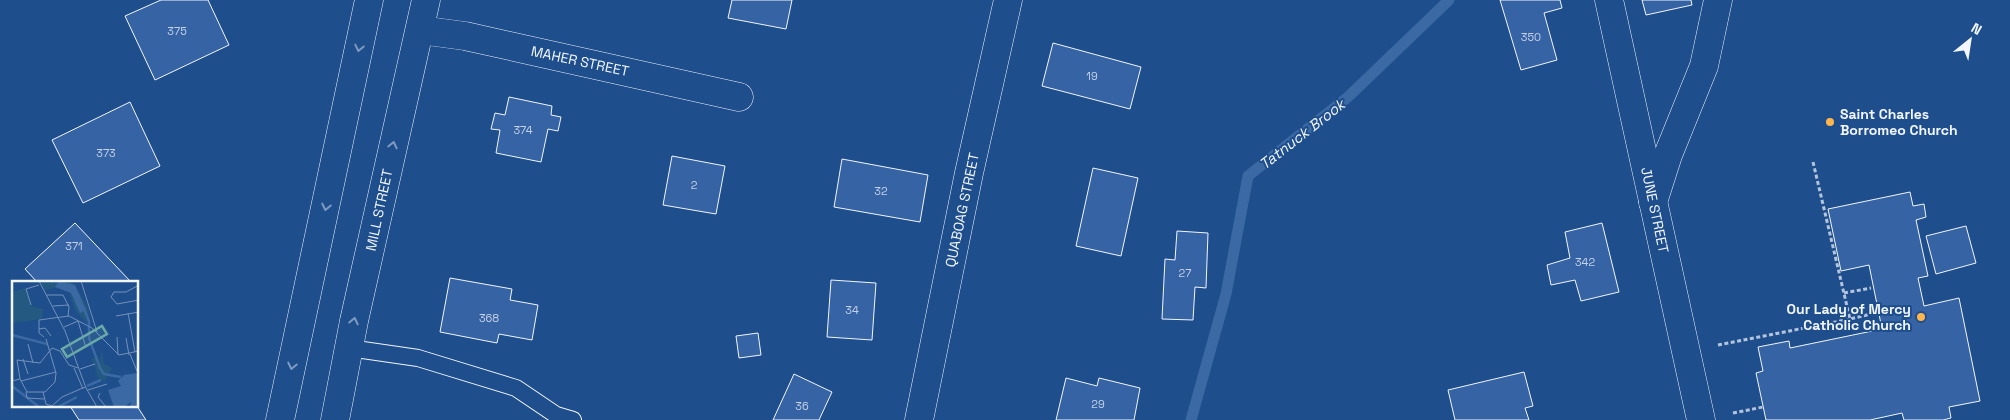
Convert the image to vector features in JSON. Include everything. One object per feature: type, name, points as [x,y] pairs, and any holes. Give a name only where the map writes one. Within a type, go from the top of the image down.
[{"type":"street","points":[[280,420],[369,0]]},
{"type":"street","name":"MILL STREET","points":[[335,420],[349,348],[426,0]]},
{"type":"street","name":"QUABOAG STREET","points":[[919,420],[978,131],[1008,0]]},
{"type":"street","name":"JUNE STREET","points":[[1608,0],[1701,420]]},
{"type":"street","points":[[1653,202],[1668,155],[1704,66],[1718,0]]},
{"type":"street","name":"MAHER STREET","points":[[420,30],[464,36],[739,97]]},
{"type":"lane","points":[[349,348],[418,358],[516,388],[556,415],[574,420]]},
{"type":"path","points":[[1813,162],[1850,319]]},
{"type":"path","points":[[1844,293],[1871,288]]},
{"type":"path","points":[[1718,345],[1875,313]]},
{"type":"path","points":[[1732,413],[1763,407]]},
{"type":"building","points":[[161,0],[208,0],[229,45],[155,80],[125,16]]},
{"type":"building","points":[[732,0],[792,0],[786,29],[728,18]]},
{"type":"building","points":[[1500,0],[1560,0],[1562,8],[1544,13],[1557,60],[1521,70]]},
{"type":"building","points":[[1642,0],[1691,0],[1692,5],[1646,15]]},
{"type":"building","points":[[1053,43],[1141,67],[1130,109],[1042,86]]},
{"type":"building","points":[[509,97],[552,106],[551,115],[561,117],[558,131],[548,129],[541,162],[496,153],[500,130],[491,129],[495,113],[505,115]]},
{"type":"building","points":[[130,102],[160,166],[83,203],[52,140]]},
{"type":"building","points":[[672,156],[725,166],[716,214],[663,205]]},
{"type":"building","points":[[842,159],[928,175],[920,222],[834,207]]},
{"type":"building","points":[[1093,168],[1138,178],[1121,256],[1076,246]]},
{"type":"building","name":"Our Lady of Mercy Catholic Church","points":[[1910,192],[1913,206],[1924,204],[1926,217],[1916,220],[1928,276],[1918,278],[1924,306],[1959,298],[1980,401],[1949,407],[1951,418],[1943,420],[1904,420],[1902,413],[1870,420],[1766,420],[1756,373],[1763,371],[1758,347],[1789,341],[1790,348],[1882,329],[1869,265],[1841,271],[1828,209]]},
{"type":"building","points":[[75,223],[130,281],[36,281],[25,269]]},
{"type":"building","points":[[1602,223],[1619,292],[1581,301],[1575,280],[1551,285],[1547,265],[1570,258],[1565,232]]},
{"type":"building","points":[[1966,226],[1976,263],[1936,274],[1926,236]]},
{"type":"building","points":[[1177,231],[1208,233],[1206,288],[1195,287],[1193,320],[1162,319],[1165,259],[1175,260]]},
{"type":"building","points":[[450,278],[512,289],[510,300],[538,305],[532,340],[499,334],[497,343],[440,332]]},
{"type":"building","points":[[831,280],[876,283],[872,340],[827,337]]},
{"type":"building","points":[[758,333],[761,355],[739,358],[736,336]]},
{"type":"building","points":[[1524,372],[1533,406],[1525,408],[1529,420],[1455,420],[1448,390]]},
{"type":"building","points":[[794,374],[832,392],[819,420],[773,420]]},
{"type":"building","points":[[1066,378],[1097,386],[1099,378],[1140,388],[1134,420],[1056,420]]},
{"type":"building","points":[[71,408],[138,408],[146,420],[79,420]]},
{"type":"waterway","name":"Tatnuck Brook","points":[[1191,420],[1226,294],[1248,176],[1348,97],[1449,0]]},
{"type":"place","name":"Saint Charles Borromeo Church","points":[[1830,122]]},
{"type":"place","name":"Our Lady of Mercy Catholic Church","points":[[1921,317]]}]
